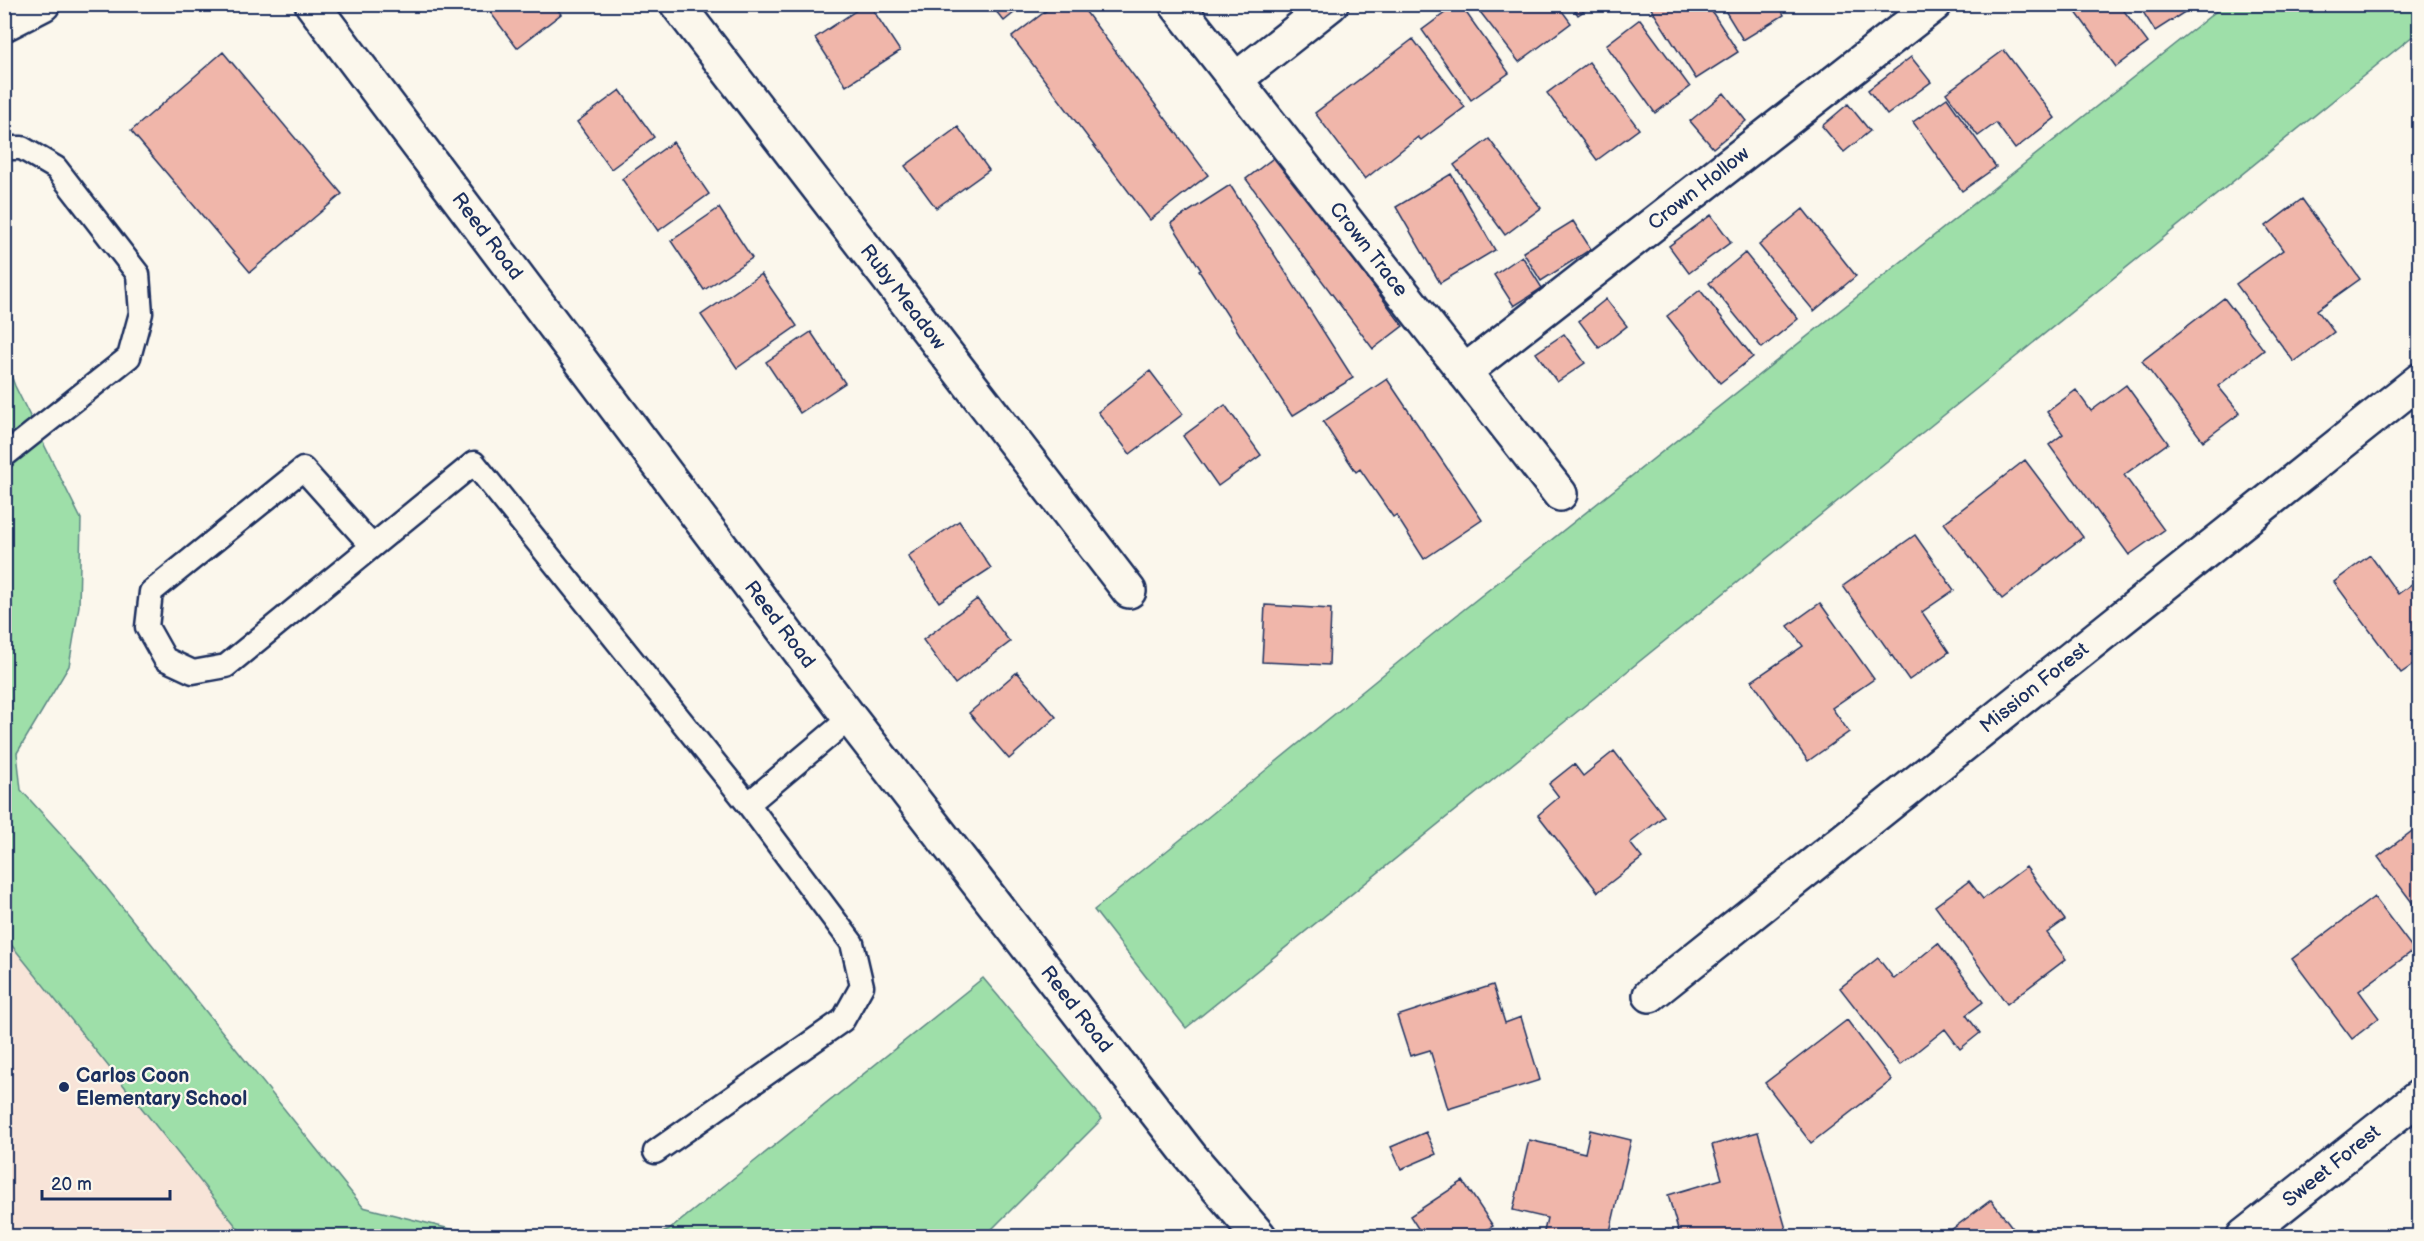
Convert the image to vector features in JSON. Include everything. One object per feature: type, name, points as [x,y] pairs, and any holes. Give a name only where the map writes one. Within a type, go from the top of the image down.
[{"type":"street","points":[[4,24],[43,4]]},
{"type":"street","name":"Reed Road","points":[[312,4],[849,718],[1191,1157],[1259,1236]]},
{"type":"street","name":"Ruby Meadow","points":[[677,4],[1129,591]]},
{"type":"street","name":"Crown Trace","points":[[1176,4],[1560,494]]},
{"type":"street","points":[[1235,80],[1332,4]]},
{"type":"street","name":"Crown Hollow","points":[[1464,372],[1935,4]]},
{"type":"street","name":"Mission Forest","points":[[1650,995],[2420,380]]},
{"type":"street","name":"Sweet Forest","points":[[2244,1236],[2420,1096]]},
{"type":"lane","points":[[4,148],[22,148],[56,168],[138,274],[141,313],[129,357],[4,456]]},
{"type":"lane","points":[[372,546],[303,469],[151,592],[147,627],[165,659],[193,672],[226,666],[474,463],[748,804],[852,943],[862,986],[843,1020],[655,1152]]},
{"type":"lane","points":[[748,804],[849,718]]},
{"type":"shaded area","name":"Carlos Coon Elementary School","points":[[5,937],[244,1236],[5,1236]]},
{"type":"green space","points":[[2224,5],[2419,5],[2419,31],[1186,1028],[1094,910],[1433,634]]},
{"type":"green space","points":[[4,357],[15,386],[81,519],[79,606],[69,666],[17,753],[21,790],[81,856],[363,1207],[478,1236],[244,1236],[5,937]]},
{"type":"green space","points":[[983,978],[1102,1119],[985,1236],[655,1236],[669,1230]]},
{"type":"building","points":[[484,4],[553,4],[561,14],[517,48]]},
{"type":"building","points":[[869,4],[900,51],[846,86],[815,38]]},
{"type":"building","points":[[990,4],[1025,4],[1004,21]]},
{"type":"building","points":[[1055,4],[1080,4],[1208,175],[1150,220],[1012,37]]},
{"type":"building","points":[[1460,4],[1509,73],[1471,100],[1422,30]]},
{"type":"building","points":[[1474,4],[1557,4],[1571,23],[1519,62]]},
{"type":"building","points":[[1570,4],[1594,4],[1578,15]]},
{"type":"building","points":[[1654,4],[1707,4],[1738,52],[1696,79],[1650,7]]},
{"type":"building","points":[[1721,4],[1778,4],[1784,15],[1743,40]]},
{"type":"building","points":[[2070,4],[2119,4],[2148,43],[2116,67]]},
{"type":"building","points":[[2138,4],[2189,4],[2191,8],[2155,31]]},
{"type":"building","points":[[1640,19],[1690,87],[1655,113],[1606,45]]},
{"type":"building","points":[[1413,39],[1465,107],[1421,140],[1418,137],[1365,179],[1315,113]]},
{"type":"building","points":[[2004,50],[2055,118],[2015,149],[1996,123],[1978,136],[1946,93]]},
{"type":"building","points":[[223,52],[342,194],[250,272],[131,131]]},
{"type":"building","points":[[1911,57],[1931,82],[1887,115],[1868,90]]},
{"type":"building","points":[[1589,62],[1639,129],[1597,160],[1547,93]]},
{"type":"building","points":[[620,90],[654,137],[611,169],[577,122]]},
{"type":"building","points":[[1724,93],[1746,121],[1713,148],[1690,121]]},
{"type":"building","points":[[1947,98],[1996,167],[1962,191],[1913,122]]},
{"type":"building","points":[[1848,104],[1870,131],[1844,152],[1822,126]]},
{"type":"building","points":[[958,127],[989,170],[936,208],[905,166]]},
{"type":"building","points":[[1489,139],[1541,208],[1505,235],[1454,165]]},
{"type":"building","points":[[673,142],[709,194],[658,231],[622,179]]},
{"type":"building","points":[[1276,156],[1403,326],[1373,349],[1246,179]]},
{"type":"building","points":[[1451,174],[1495,250],[1440,283],[1396,207]]},
{"type":"building","points":[[1230,185],[1353,378],[1292,416],[1171,223]]},
{"type":"building","points":[[2302,199],[2360,279],[2317,310],[2334,332],[2294,362],[2236,284],[2283,250],[2266,226]]},
{"type":"building","points":[[719,208],[752,258],[704,290],[671,241]]},
{"type":"building","points":[[1803,209],[1856,276],[1814,311],[1759,245]]},
{"type":"building","points":[[1711,215],[1731,242],[1689,273],[1669,246]]},
{"type":"building","points":[[1573,221],[1591,249],[1541,281],[1523,252]]},
{"type":"building","points":[[1745,253],[1798,319],[1762,348],[1709,283]]},
{"type":"building","points":[[1522,256],[1542,288],[1514,306],[1494,275]]},
{"type":"building","points":[[761,274],[797,326],[737,368],[701,315]]},
{"type":"building","points":[[1700,290],[1753,357],[1720,383],[1667,316]]},
{"type":"building","points":[[2224,298],[2264,350],[2218,386],[2240,413],[2203,441],[2142,361]]},
{"type":"building","points":[[1606,299],[1627,326],[1599,348],[1579,321]]},
{"type":"building","points":[[811,332],[845,383],[800,413],[766,362]]},
{"type":"building","points":[[1564,334],[1585,363],[1557,382],[1536,353]]},
{"type":"building","points":[[1150,371],[1183,414],[1130,454],[1098,412]]},
{"type":"building","points":[[1387,379],[1482,520],[1424,559],[1396,515],[1393,517],[1360,469],[1356,472],[1323,422]]},
{"type":"building","points":[[2126,385],[2168,443],[2124,475],[2164,530],[2129,555],[2049,445],[2063,434],[2047,412],[2076,390],[2091,411]]},
{"type":"building","points":[[1225,405],[1261,455],[1218,486],[1183,436]]},
{"type":"building","points":[[2025,460],[2083,537],[2002,599],[1944,523]]},
{"type":"building","points":[[959,521],[991,568],[939,602],[908,556]]},
{"type":"building","points":[[1915,535],[1954,590],[1922,612],[1949,652],[1909,680],[1843,586]]},
{"type":"building","points":[[2370,555],[2398,594],[2420,578],[2420,660],[2401,673],[2334,582]]},
{"type":"building","points":[[977,599],[1010,642],[955,684],[923,640]]},
{"type":"building","points":[[1820,603],[1874,679],[1832,708],[1849,732],[1808,761],[1752,681],[1803,646],[1788,626]]},
{"type":"building","points":[[1265,605],[1331,609],[1329,665],[1262,662]]},
{"type":"building","points":[[1017,672],[1056,717],[1009,759],[969,713]]},
{"type":"building","points":[[1614,751],[1664,816],[1630,843],[1642,858],[1598,892],[1538,815],[1559,797],[1549,784],[1574,764],[1583,776]]},
{"type":"building","points":[[2420,825],[2420,913],[2378,857]]},
{"type":"building","points":[[2026,867],[2065,920],[2047,933],[2066,959],[2007,1004],[1935,906],[1969,881],[1983,899]]},
{"type":"building","points":[[2374,897],[2414,950],[2359,991],[2379,1018],[2352,1039],[2292,959]]},
{"type":"building","points":[[1938,943],[1983,1002],[1966,1015],[1980,1033],[1960,1049],[1945,1029],[1900,1065],[1840,988],[1878,958],[1894,979]]},
{"type":"building","points":[[1493,985],[1505,1023],[1521,1017],[1540,1080],[1448,1109],[1430,1050],[1410,1056],[1397,1016]]},
{"type":"building","points":[[1847,1020],[1892,1080],[1811,1143],[1765,1083]]},
{"type":"building","points":[[1590,1130],[1631,1140],[1609,1236],[1543,1236],[1547,1218],[1513,1210],[1529,1140],[1585,1153]]},
{"type":"building","points":[[1426,1132],[1436,1154],[1401,1169],[1391,1147]]},
{"type":"building","points":[[1758,1132],[1788,1236],[1680,1236],[1668,1195],[1722,1179],[1712,1145]]},
{"type":"building","points":[[1463,1181],[1493,1226],[1476,1236],[1423,1236],[1410,1216]]},
{"type":"building","points":[[1991,1200],[2019,1236],[1943,1236]]},
{"type":"place","name":"Carlos Coon Elementary School","points":[[64,1087]]}]
